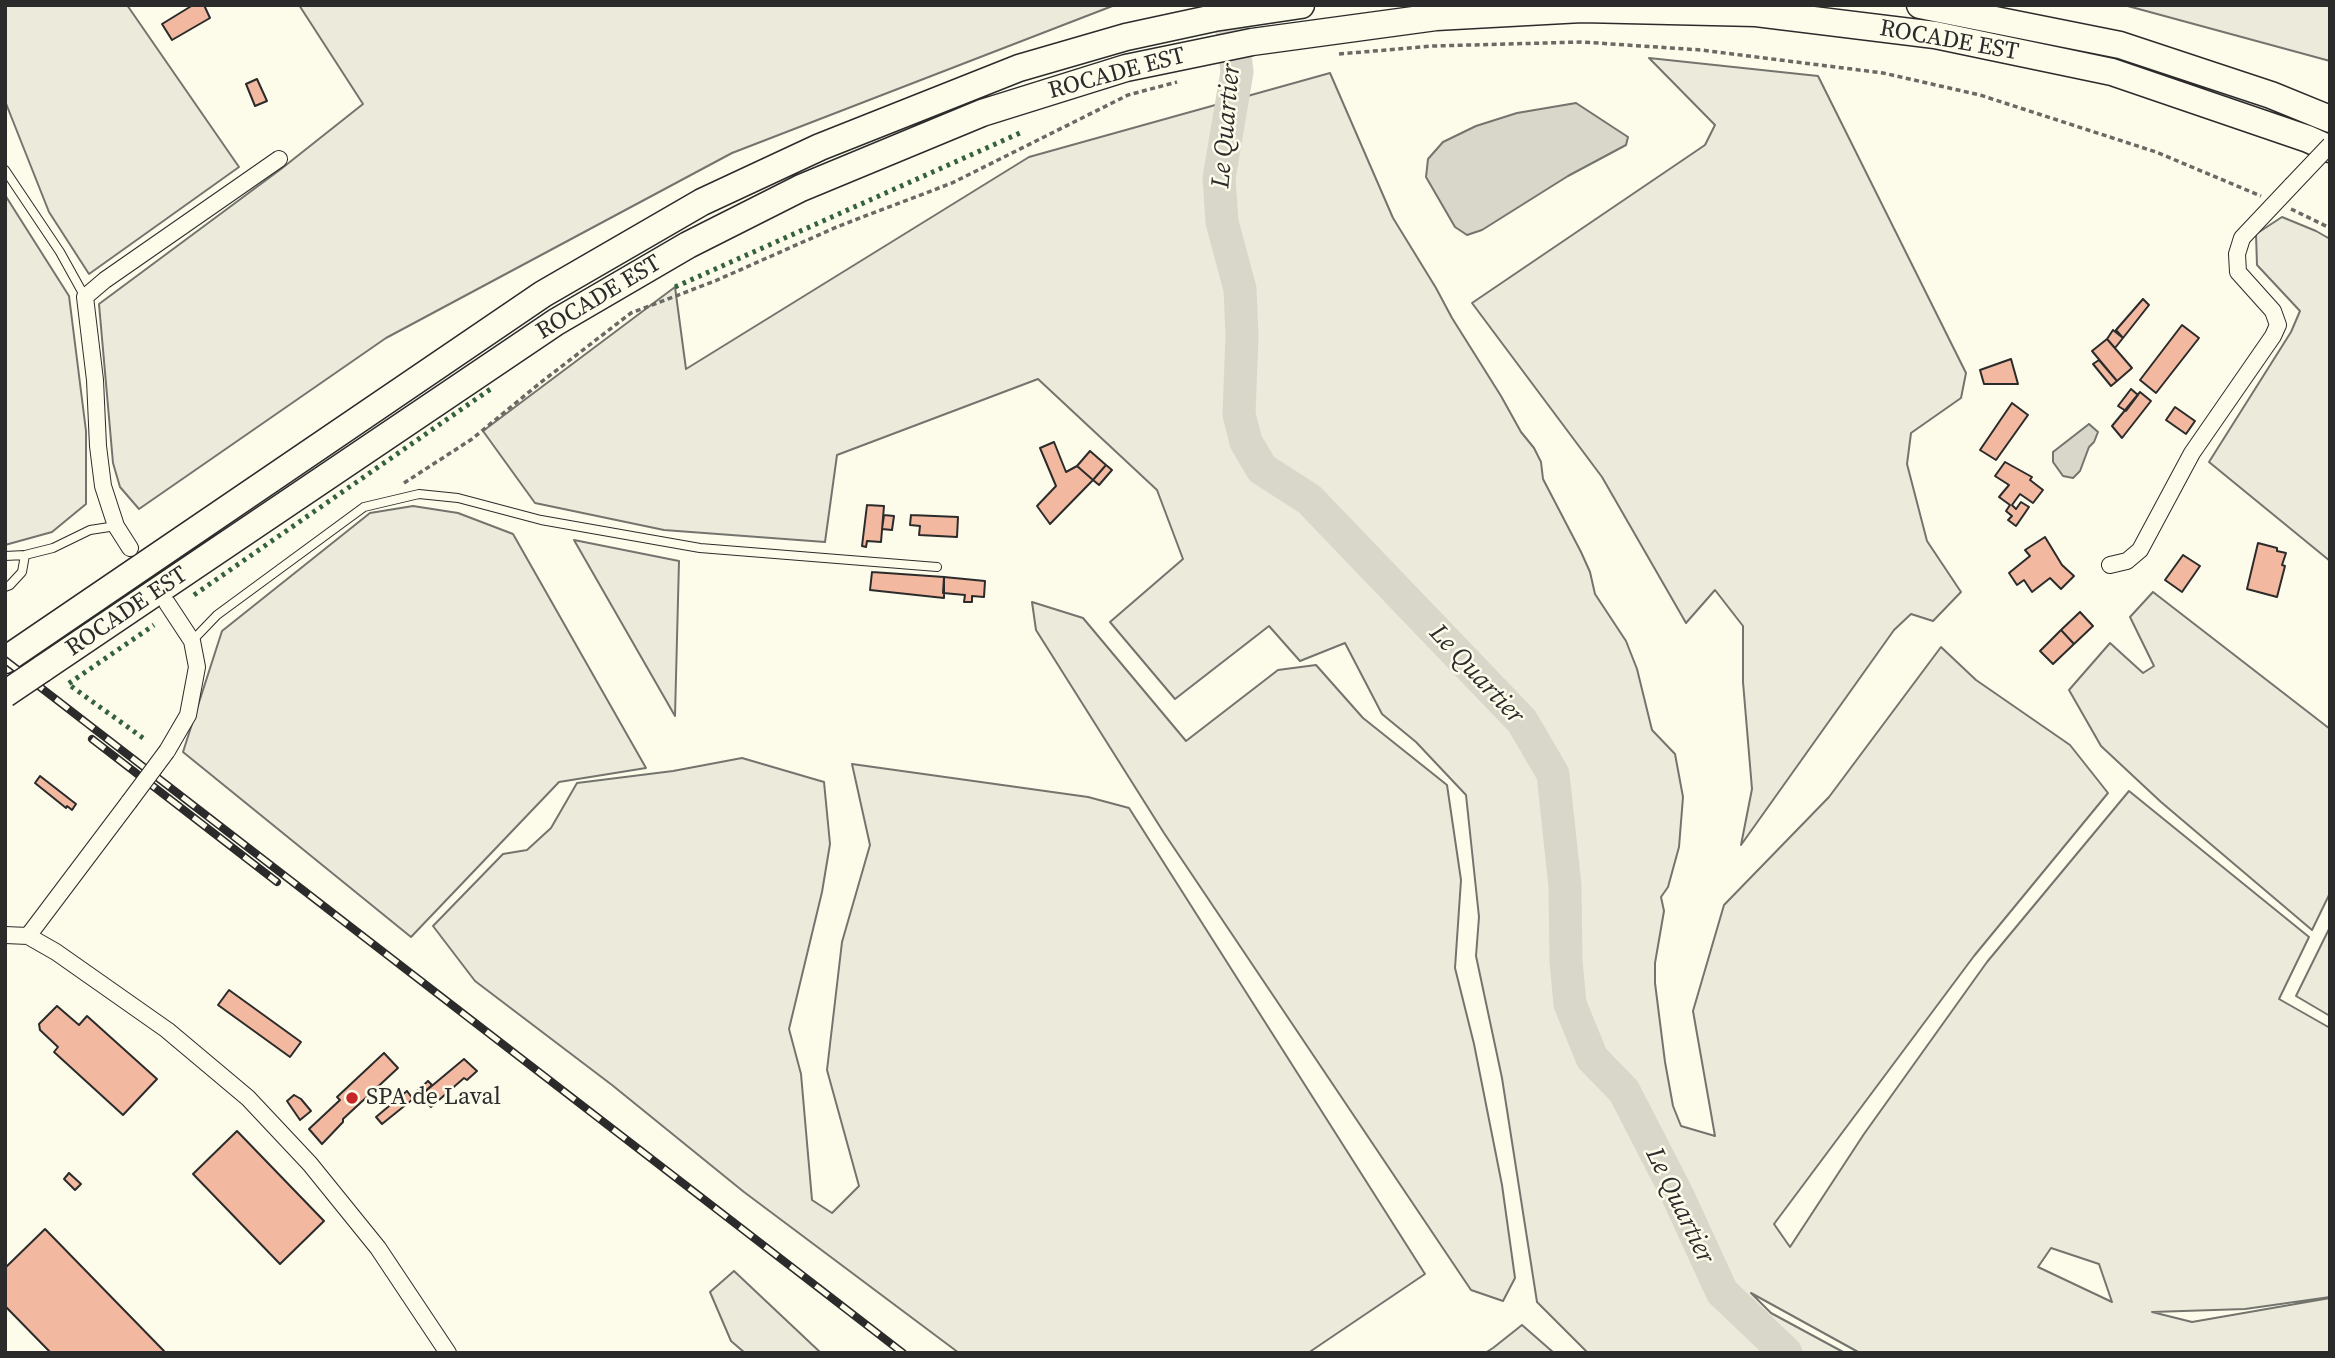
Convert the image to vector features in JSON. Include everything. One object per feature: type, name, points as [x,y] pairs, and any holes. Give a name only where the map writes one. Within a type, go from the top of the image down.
[{"type":"main road","name":"ROCADE EST","points":[[11,656],[543,294],[702,202],[820,147],[1019,68],[1126,37],[1214,18],[1301,5]]},
{"type":"main road","name":"ROCADE EST","points":[[1920,5],[2120,45],[2271,94],[2330,119]]},
{"type":"main road","name":"ROCADE EST","points":[[5,694],[556,322],[688,245],[801,188],[982,113],[1126,68],[1252,42],[1436,17],[1582,9],[1756,13],[1935,35],[2112,72],[2330,147]]},
{"type":"street","points":[[2110,565],[2126,561],[2140,550],[2192,453],[2273,336],[2278,325],[2273,311],[2238,272],[2237,254],[2242,238],[2330,147]]},
{"type":"street","points":[[130,548],[116,526],[103,486],[85,297],[105,280],[279,159]]},
{"type":"street","points":[[28,936],[167,751],[188,715],[197,667],[192,641],[167,603]]},
{"type":"street","points":[[5,935],[28,936],[167,1030],[248,1098],[310,1164],[370,1238],[448,1353]]},
{"type":"lane","points":[[5,170],[60,251],[85,297]]},
{"type":"lane","points":[[192,641],[217,615],[364,507],[419,494],[458,498],[541,520],[700,548],[937,567]]},
{"type":"lane","points":[[5,556],[25,555],[53,548],[90,530],[116,526]]},
{"type":"lane","points":[[5,587],[22,572],[25,555]]},
{"type":"path","points":[[1338,54],[1433,46],[1582,42],[1700,51],[1883,73],[1980,96],[2156,152],[2276,202],[2330,228]]},
{"type":"path","points":[[397,488],[472,439],[631,313],[715,281],[839,226],[952,183],[1128,95],[1186,80]]},
{"type":"shaded area","points":[[5,5],[127,5],[239,167],[89,274],[49,212],[5,101]]},
{"type":"shaded area","points":[[299,5],[1115,5],[732,153],[386,338],[139,509],[120,487],[113,463],[99,304],[281,169],[363,104]]},
{"type":"shaded area","points":[[2124,5],[2330,5],[2330,61]]},
{"type":"shaded area","points":[[1649,58],[1818,76],[1966,373],[1961,398],[1911,433],[1907,464],[1927,541],[1961,592],[1933,621],[1911,614],[1894,630],[1741,845],[1752,789],[1743,682],[1743,626],[1715,590],[1686,623],[1602,477],[1472,303],[1705,145],[1715,125]]},
{"type":"shaded area","points":[[1330,73],[1393,218],[1521,432],[1534,448],[1541,462],[1543,479],[1590,572],[1595,594],[1626,641],[1637,669],[1652,730],[1675,754],[1683,797],[1679,847],[1668,887],[1661,897],[1664,911],[1655,963],[1655,983],[1673,1106],[1681,1126],[1715,1136],[1693,1011],[1724,905],[1829,797],[1941,647],[1976,680],[2070,745],[2108,793],[1974,956],[1774,1224],[1790,1247],[1864,1134],[1987,962],[2129,791],[2309,937],[2279,999],[2330,1028],[2330,1297],[2245,1309],[2152,1312],[2192,1322],[2330,1298],[2330,1353],[1860,1353],[1751,1293],[1771,1313],[1845,1353],[1588,1353],[1537,1302],[1502,1078],[1476,956],[1479,917],[1466,795],[1416,742],[1382,714],[1345,643],[1300,661],[1269,626],[1175,699],[1110,622],[1183,559],[1157,490],[1038,379],[837,455],[825,542],[664,530],[535,503],[483,431],[675,287],[686,369],[1029,157]],"holes":[[[2051,1248],[2099,1264],[2112,1302],[2038,1267]]]},
{"type":"shaded area","points":[[1576,103],[1628,137],[1626,145],[1568,176],[1482,230],[1467,235],[1455,227],[1426,177],[1428,159],[1443,142],[1476,126],[1517,113]]},
{"type":"shaded area","points":[[5,195],[69,296],[86,431],[86,504],[52,532],[5,545]]},
{"type":"shaded area","points":[[2282,217],[2330,239],[2330,561],[2209,462],[2291,332],[2300,311],[2257,265],[2256,234]]},
{"type":"shaded area","points":[[2089,424],[2098,432],[2080,471],[2073,478],[2063,476],[2053,462],[2053,452]]},
{"type":"shaded area","points":[[413,506],[458,513],[513,534],[646,768],[559,782],[411,937],[183,752],[222,631],[370,513]]},
{"type":"shaded area","points":[[574,540],[679,561],[675,716]]},
{"type":"shaded area","points":[[2153,592],[2330,729],[2330,893],[2312,930],[2161,802],[2101,746],[2069,690],[2110,643],[2143,673],[2154,666],[2130,617]]},
{"type":"shaded area","points":[[1032,602],[1083,618],[1186,741],[1278,670],[1316,665],[1363,718],[1447,785],[1461,880],[1455,968],[1474,1044],[1502,1185],[1515,1278],[1503,1301],[1471,1290],[1164,833],[1036,630]]},
{"type":"shaded area","points":[[742,758],[824,782],[830,844],[822,892],[789,1029],[801,1074],[812,1200],[832,1213],[859,1186],[827,1070],[842,942],[870,845],[852,764],[1088,797],[1129,808],[1425,1274],[1308,1353],[959,1353],[744,1192],[612,1085],[475,981],[433,926],[503,854],[527,850],[551,828],[577,783],[673,771]]},
{"type":"shaded area","points":[[2330,927],[2330,1016],[2296,996]]},
{"type":"shaded area","points":[[734,1271],[821,1353],[745,1353],[731,1341],[710,1292]]},
{"type":"shaded area","points":[[1522,1325],[1554,1353],[1485,1353],[1493,1348]]},
{"type":"building","points":[[193,5],[204,5],[210,18],[172,40],[162,24]]},
{"type":"building","points":[[257,79],[267,101],[255,106],[246,84]]},
{"type":"building","points":[[2143,299],[2149,305],[2123,338],[2116,330]]},
{"type":"building","points":[[2182,325],[2199,338],[2156,393],[2140,380]]},
{"type":"building","points":[[2113,330],[2123,338],[2115,348],[2107,339]]},
{"type":"building","points":[[2107,339],[2132,368],[2117,381],[2092,351]]},
{"type":"building","points":[[2011,359],[2018,384],[1984,384],[1980,370]]},
{"type":"building","points":[[2099,360],[2117,381],[2111,386],[2093,364]]},
{"type":"building","points":[[2131,389],[2138,395],[2126,411],[2118,406]]},
{"type":"building","points":[[2140,392],[2151,401],[2122,438],[2112,426]]},
{"type":"building","points":[[2012,403],[2028,415],[1996,460],[1980,450]]},
{"type":"building","points":[[2175,407],[2195,421],[2186,434],[2166,420]]},
{"type":"building","points":[[1054,442],[1066,472],[1077,466],[1093,480],[1050,524],[1037,506],[1056,486],[1040,448]]},
{"type":"building","points":[[1090,451],[1106,465],[1093,480],[1077,466]]},
{"type":"building","points":[[2005,462],[2032,477],[2030,480],[2043,490],[2033,503],[2020,494],[2012,505],[2016,509],[2021,502],[2029,507],[2016,526],[2008,520],[2012,516],[2006,511],[2010,505],[1999,497],[2009,485],[1995,476]]},
{"type":"building","points":[[1106,465],[1112,470],[1099,485],[1093,480]]},
{"type":"building","points":[[867,505],[884,506],[881,542],[867,541],[866,547],[862,546]]},
{"type":"building","points":[[884,515],[894,516],[892,530],[882,529]]},
{"type":"building","points":[[911,515],[958,517],[957,537],[919,535],[920,526],[910,525]]},
{"type":"building","points":[[2045,537],[2062,565],[2074,576],[2061,589],[2050,578],[2032,592],[2024,580],[2017,585],[2009,573],[2030,556],[2025,550]]},
{"type":"building","points":[[2258,543],[2286,553],[2277,597],[2247,589]]},
{"type":"building","points":[[2183,555],[2200,566],[2182,592],[2165,580]]},
{"type":"building","points":[[872,572],[944,577],[944,598],[870,590]]},
{"type":"building","points":[[944,577],[985,581],[984,597],[972,596],[972,602],[964,602],[965,595],[943,593]]},
{"type":"building","points":[[2080,612],[2093,626],[2074,644],[2061,630]]},
{"type":"building","points":[[2061,630],[2074,644],[2053,664],[2040,651]]},
{"type":"building","points":[[40,776],[76,804],[72,810],[35,783]]},
{"type":"building","points":[[229,990],[301,1042],[290,1057],[218,1005]]},
{"type":"building","points":[[57,1006],[79,1025],[87,1016],[157,1079],[123,1115],[54,1052],[58,1047],[40,1030],[39,1024]]},
{"type":"building","name":"SPA de Laval","points":[[384,1053],[398,1068],[343,1119],[322,1144],[309,1129],[340,1100],[337,1097]]},
{"type":"building","points":[[464,1059],[477,1071],[467,1080],[464,1078],[431,1107],[421,1095]]},
{"type":"building","points":[[428,1081],[432,1085],[421,1095],[417,1091]]},
{"type":"building","points":[[407,1091],[413,1099],[382,1124],[376,1117]]},
{"type":"building","points":[[294,1095],[311,1111],[300,1120],[287,1101]]},
{"type":"building","points":[[237,1131],[324,1221],[280,1264],[193,1174]]},
{"type":"building","points":[[69,1173],[81,1184],[75,1190],[64,1179]]},
{"type":"building","points":[[45,1229],[164,1351],[163,1353],[51,1353],[5,1306],[5,1268]]},
{"type":"waterway","name":"Le Quartier","points":[[1229,5],[1237,72],[1219,178],[1222,222],[1240,289],[1242,336],[1239,414],[1246,442],[1262,469],[1309,499],[1522,721],[1553,774],[1565,886],[1566,961],[1570,1004],[1592,1058],[1624,1091],[1677,1194],[1722,1292],[1786,1353]]},
{"type":"railway","points":[[5,660],[903,1353]]},
{"type":"railway","points":[[92,739],[277,882]]},
{"type":"hedge","points":[[675,287],[1020,133]]},
{"type":"hedge","points":[[194,595],[492,388]]},
{"type":"hedge","points":[[143,738],[68,684],[154,625]]},
{"type":"place","name":"SPA de Laval","points":[[352,1098]]}]
